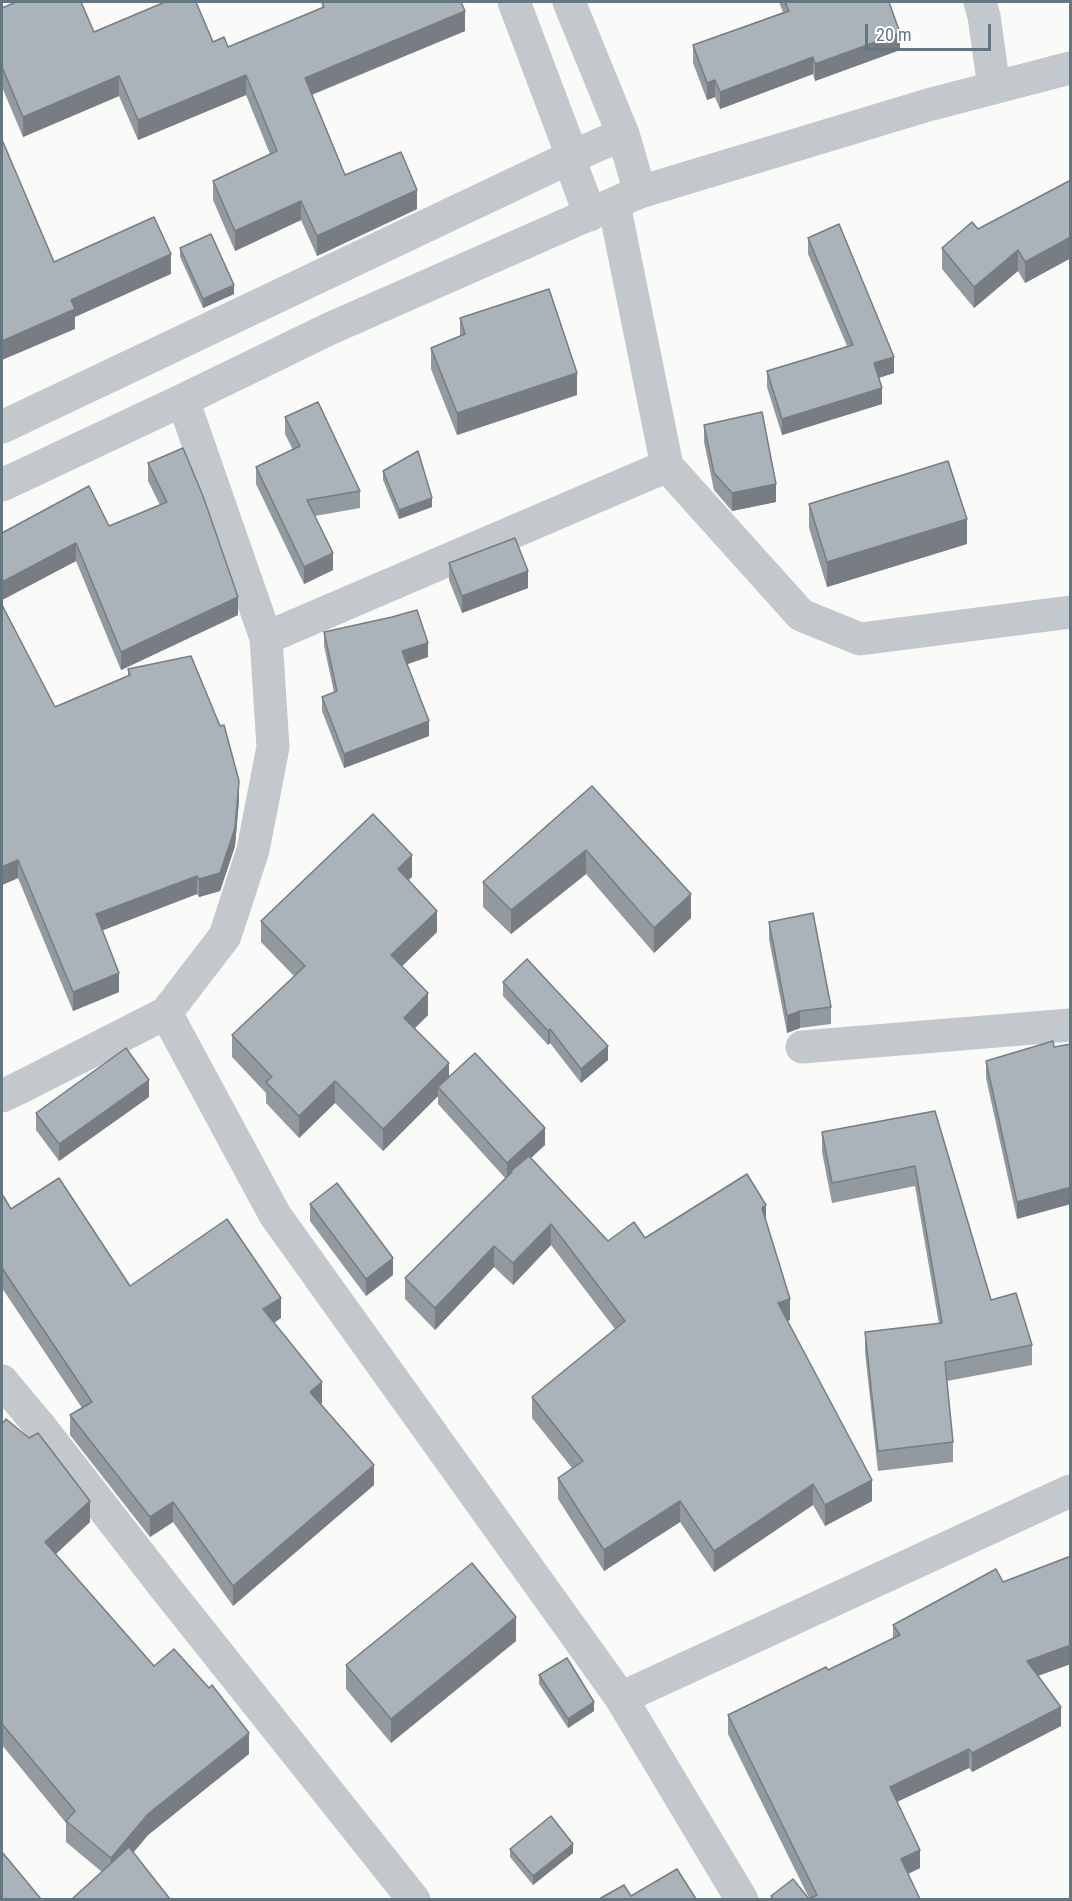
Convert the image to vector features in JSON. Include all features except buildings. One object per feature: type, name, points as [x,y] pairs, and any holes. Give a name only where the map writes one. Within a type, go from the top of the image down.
[{"type":"street","points":[[514,2],[568,145],[570,158],[615,203]]},
{"type":"street","points":[[568,2],[623,134],[615,203],[667,466],[801,615],[860,639],[1071,612]]},
{"type":"street","points":[[980,2],[994,88]]},
{"type":"street","points":[[2,486],[329,329],[615,203],[927,105],[1071,68]]},
{"type":"street","points":[[2,427],[623,134]]},
{"type":"street","points":[[2,1096],[165,1012],[225,936],[253,850],[273,747],[267,638],[183,400]]},
{"type":"street","points":[[267,638],[667,466]]},
{"type":"street","points":[[165,1012],[274,1215],[621,1698],[742,1899]]},
{"type":"street","points":[[802,1047],[1071,1025]]},
{"type":"street","points":[[2,1381],[414,1899]]},
{"type":"street","points":[[621,1698],[1071,1491]]}]
